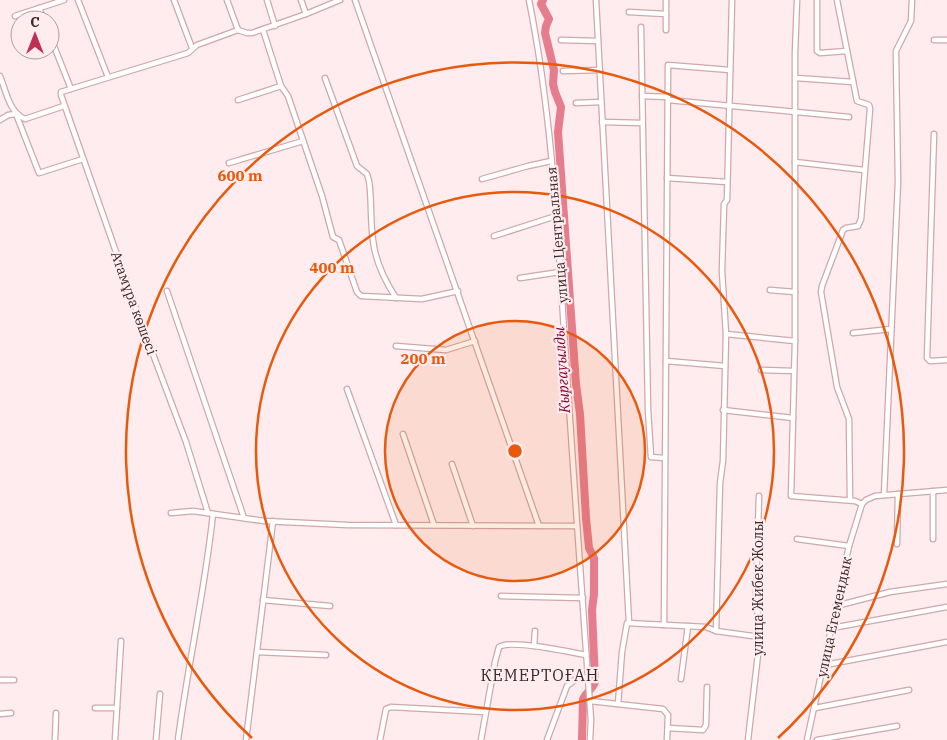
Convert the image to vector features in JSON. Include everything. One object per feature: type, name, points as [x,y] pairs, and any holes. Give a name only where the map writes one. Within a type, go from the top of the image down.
[{"type":"street","points":[[45,0],[47,6]]},
{"type":"street","points":[[33,10],[64,0]]},
{"type":"street","points":[[78,0],[108,77]]},
{"type":"street","points":[[174,0],[192,48]]},
{"type":"street","points":[[227,0],[238,30]]},
{"type":"street","points":[[267,0],[275,26]]},
{"type":"street","points":[[301,0],[306,14]]},
{"type":"street","points":[[60,60],[71,89],[188,53],[197,45],[238,30],[247,33],[263,30],[340,0]]},
{"type":"street","points":[[355,0],[539,526]]},
{"type":"street","name":"улица Центральная","points":[[529,0],[546,102],[556,216],[591,720],[590,740]]},
{"type":"street","points":[[596,0],[629,623],[627,623],[622,652],[618,704]]},
{"type":"street","points":[[666,0],[666,30]]},
{"type":"street","points":[[716,631],[726,334],[722,270],[724,204],[727,200],[732,0]]},
{"type":"street","points":[[797,0],[795,52],[795,292],[791,496],[850,500],[862,504]]},
{"type":"street","points":[[817,0],[817,51],[820,53],[847,50]]},
{"type":"street","points":[[837,0],[856,101],[866,103],[870,109],[860,223],[858,226],[843,230],[822,286],[837,387],[849,419],[850,500]]},
{"type":"street","points":[[912,0],[911,21],[896,50],[898,182],[884,495],[947,490]]},
{"type":"street","points":[[629,12],[666,14]]},
{"type":"street","points":[[640,27],[648,410],[651,458],[664,458]]},
{"type":"street","points":[[263,30],[281,86],[288,96],[322,196],[333,237],[339,240],[357,292],[361,296],[429,299],[458,291]]},
{"type":"street","points":[[561,40],[598,41]]},
{"type":"street","points":[[934,40],[947,40]]},
{"type":"street","points":[[664,625],[668,65],[730,70]]},
{"type":"street","points":[[563,71],[600,70]]},
{"type":"street","points":[[0,76],[39,174],[83,159]]},
{"type":"street","points":[[325,78],[357,166],[367,174],[372,238],[375,251],[396,298]]},
{"type":"street","points":[[796,78],[853,82]]},
{"type":"street","points":[[238,100],[281,86]]},
{"type":"street","name":"Атамұра көшесі","points":[[71,89],[61,92],[64,106],[211,514]]},
{"type":"street","points":[[642,96],[849,117]]},
{"type":"street","points":[[576,102],[601,102]]},
{"type":"street","points":[[0,120],[8,115],[16,114],[25,119],[64,106]]},
{"type":"street","points":[[602,122],[642,123]]},
{"type":"street","points":[[934,134],[927,358],[930,361],[947,360]]},
{"type":"street","points":[[228,164],[303,142]]},
{"type":"street","points":[[482,180],[551,161]]},
{"type":"street","points":[[795,162],[864,170]]},
{"type":"street","points":[[667,178],[727,182]]},
{"type":"street","points":[[494,236],[556,216]]},
{"type":"street","points":[[520,278],[560,272]]},
{"type":"street","points":[[770,290],[795,292]]},
{"type":"street","points":[[167,291],[244,518]]},
{"type":"street","points":[[853,333],[891,329]]},
{"type":"street","points":[[726,334],[794,341]]},
{"type":"street","points":[[396,346],[446,350],[475,341]]},
{"type":"street","points":[[666,361],[724,366]]},
{"type":"street","points":[[761,370],[794,371]]},
{"type":"street","points":[[347,389],[396,525]]},
{"type":"street","points":[[723,410],[793,418]]},
{"type":"street","points":[[404,434],[434,526]]},
{"type":"street","points":[[452,464],[472,526]]},
{"type":"street","points":[[933,491],[933,539]]},
{"type":"street","points":[[897,544],[898,494]]},
{"type":"street","name":"улица Егемендык","points":[[807,740],[849,546],[862,504],[869,497],[884,495]]},
{"type":"street","name":"улица Жибек Жолы","points":[[748,740],[760,637],[756,595],[759,496]]},
{"type":"street","points":[[171,513],[193,511],[273,521],[347,525],[577,526]]},
{"type":"street","points":[[178,740],[185,685],[209,556],[211,514]]},
{"type":"street","points":[[246,740],[273,521]]},
{"type":"street","points":[[796,539],[849,546]]},
{"type":"street","points":[[836,606],[890,592],[947,584]]},
{"type":"street","points":[[501,596],[583,598]]},
{"type":"street","points":[[263,600],[330,606]]},
{"type":"street","points":[[832,628],[947,607]]},
{"type":"street","points":[[629,623],[706,627],[716,631],[760,637]]},
{"type":"street","points":[[681,679],[688,626]]},
{"type":"street","points":[[534,646],[535,631]]},
{"type":"street","points":[[115,740],[121,641]]},
{"type":"street","points":[[824,665],[947,642]]},
{"type":"street","points":[[481,740],[499,647],[505,644],[534,646],[586,655]]},
{"type":"street","points":[[257,652],[326,655]]},
{"type":"street","points":[[547,740],[567,686],[576,679],[587,678]]},
{"type":"street","points":[[0,680],[14,680]]},
{"type":"street","points":[[668,728],[703,730],[706,726],[707,687]]},
{"type":"street","points":[[815,708],[909,690]]},
{"type":"street","points":[[156,740],[160,694]]},
{"type":"street","points":[[589,699],[662,709],[668,715],[667,740]]},
{"type":"street","points":[[380,740],[384,713],[386,709],[391,707],[485,712]]},
{"type":"street","points":[[95,708],[117,708]]},
{"type":"street","points":[[0,714],[11,713]]},
{"type":"street","points":[[54,740],[56,713]]},
{"type":"street","points":[[817,740],[897,726]]},
{"type":"waterway","name":"Кыргауылды","points":[[543,0],[541,4],[549,19],[545,33],[554,70],[553,84],[561,107],[558,132],[576,384],[580,414],[589,548],[594,558],[592,610],[595,682],[583,699],[582,740]]},
{"type":"district","name":"КЕМЕРТОҒАН","points":[[540,675]]}]
